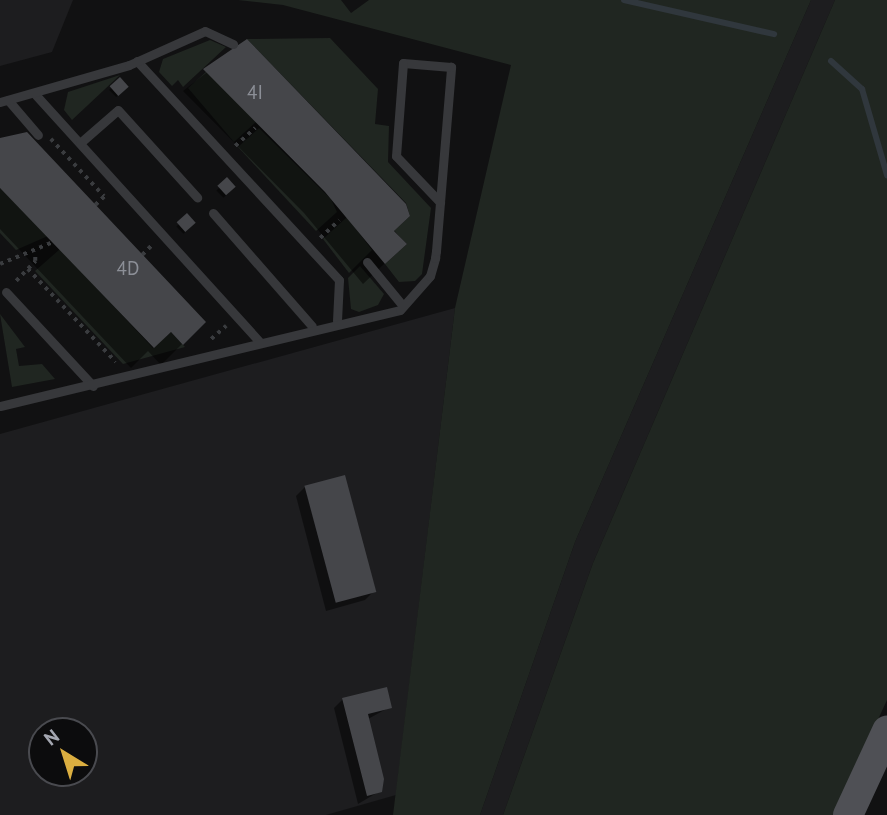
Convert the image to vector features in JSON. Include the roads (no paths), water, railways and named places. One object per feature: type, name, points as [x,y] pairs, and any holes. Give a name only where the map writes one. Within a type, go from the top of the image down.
[{"type":"main road","points":[[848,815],[887,731]]},
{"type":"main road","points":[[871,769],[887,744]]},
{"type":"lane","points":[[39,137],[4,101],[137,61],[205,31],[233,44]]},
{"type":"lane","points":[[137,61],[339,280],[337,320]]},
{"type":"lane","points":[[0,405],[93,386],[337,320],[356,322],[403,306],[430,276],[440,202],[451,67],[403,62],[396,156],[440,202]]},
{"type":"lane","points":[[34,93],[259,341]]},
{"type":"lane","points":[[80,143],[118,110],[197,197]]},
{"type":"lane","points":[[213,213],[312,326]]},
{"type":"lane","points":[[367,262],[403,306]]},
{"type":"lane","points":[[6,292],[93,386]]},
{"type":"waterway","points":[[624,0],[774,34]]},
{"type":"waterway","points":[[831,61],[862,89],[887,175]]}]
